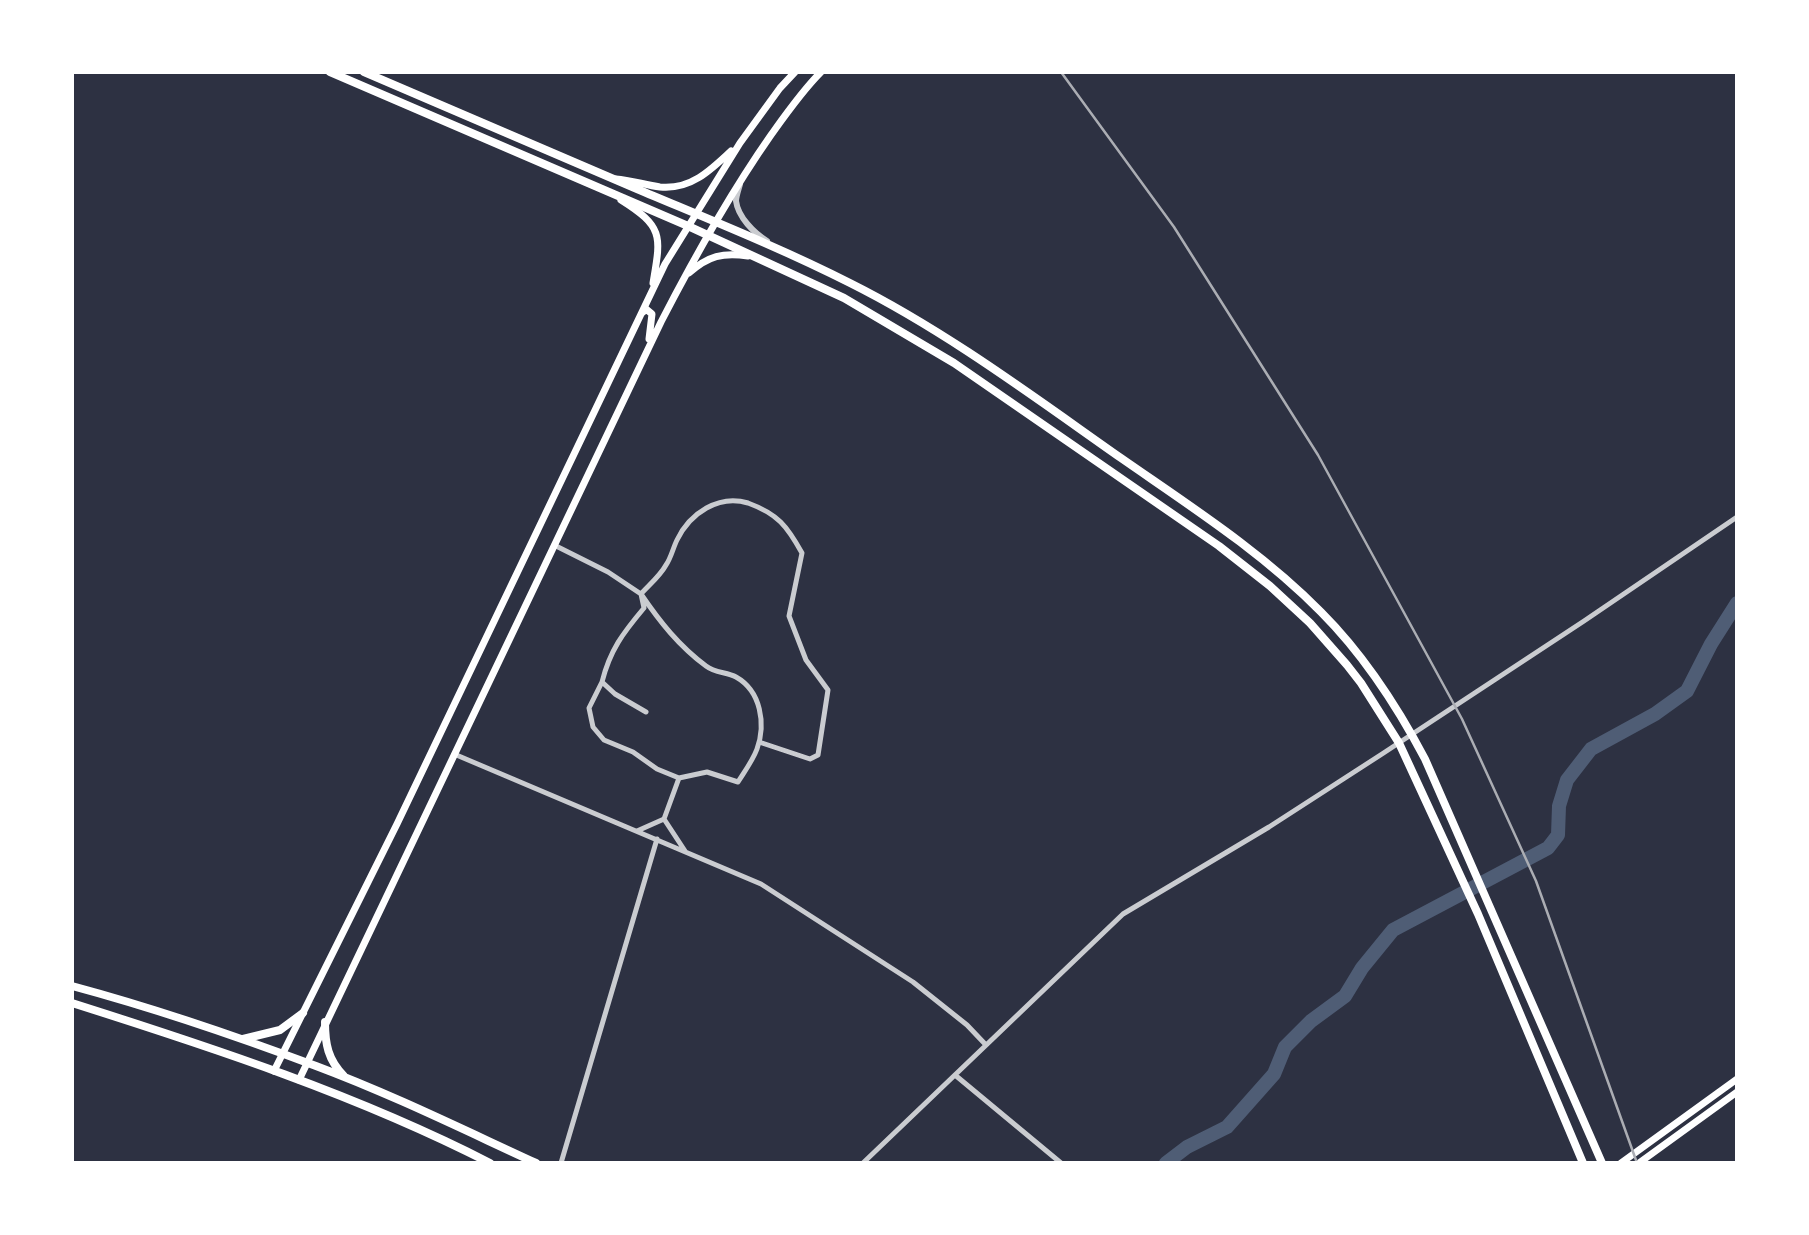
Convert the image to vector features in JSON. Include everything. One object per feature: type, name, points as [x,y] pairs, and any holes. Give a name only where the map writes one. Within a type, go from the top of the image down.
[{"type":"main road","points":[[330,72],[688,226],[844,298],[910,335],[1050,428],[1219,546],[1270,586],[1310,623],[1361,683],[1399,743],[1478,914],[1583,1163]]},
{"type":"main road","points":[[364,72],[695,213],[852,284],[918,322],[1070,423],[1229,533],[1280,573],[1322,612],[1359,655],[1412,734],[1602,1163]]},
{"type":"main road","points":[[274,1071],[397,824],[665,264],[740,144],[780,88],[795,72]]},
{"type":"main road","points":[[299,1080],[677,291],[714,222],[741,179],[781,121],[821,72]]},
{"type":"main road","points":[[614,179],[659,187],[680,187],[699,179],[740,144]]},
{"type":"main road","points":[[609,192],[652,222],[658,238],[651,293]]},
{"type":"main road","points":[[677,291],[690,272],[707,258],[732,253],[757,257]]},
{"type":"main road","points":[[642,314],[646,309],[652,314],[646,353]]},
{"type":"main road","points":[[72,986],[307,1062],[536,1163]]},
{"type":"main road","points":[[72,1003],[214,1048],[299,1080],[490,1163]]},
{"type":"main road","points":[[241,1040],[280,1030],[303,1013]]},
{"type":"main road","points":[[325,1022],[328,1054],[346,1078]]},
{"type":"main road","points":[[1621,1163],[1737,1079]]},
{"type":"main road","points":[[1639,1163],[1737,1092]]},
{"type":"street","points":[[741,179],[736,201],[743,217],[758,235],[780,250]]},
{"type":"street","points":[[641,594],[666,565],[678,537],[699,513],[718,501],[738,500],[766,510],[786,526],[802,553],[789,616],[806,660],[828,690],[818,755],[810,759],[759,742]]},
{"type":"street","points":[[863,1163],[1123,914],[1269,827],[1399,743],[1737,517]]},
{"type":"street","points":[[554,544],[608,572],[641,594],[661,624],[680,644],[709,669],[735,677],[751,689],[759,705],[761,734],[757,751],[738,782],[707,772],[679,778],[657,769],[633,752],[604,740],[593,727],[589,708],[603,682],[608,657],[644,608],[641,594]]},
{"type":"street","points":[[603,682],[615,694],[646,712]]},
{"type":"street","points":[[454,754],[761,884],[913,982],[967,1025],[986,1045]]},
{"type":"street","points":[[637,831],[664,819],[679,778]]},
{"type":"street","points":[[664,819],[685,851]]},
{"type":"street","points":[[561,1163],[657,839]]},
{"type":"street","points":[[955,1075],[1061,1163]]},
{"type":"waterway","points":[[1166,1163],[1187,1147],[1227,1127],[1274,1074],[1285,1047],[1311,1021],[1345,996],[1362,968],[1393,930],[1548,848],[1558,835],[1559,806],[1567,780],[1591,749],[1655,714],[1687,691],[1711,644],[1737,603]]},
{"type":"railway","points":[[1061,72],[1174,227],[1318,455],[1462,719],[1536,881],[1637,1163]]}]
